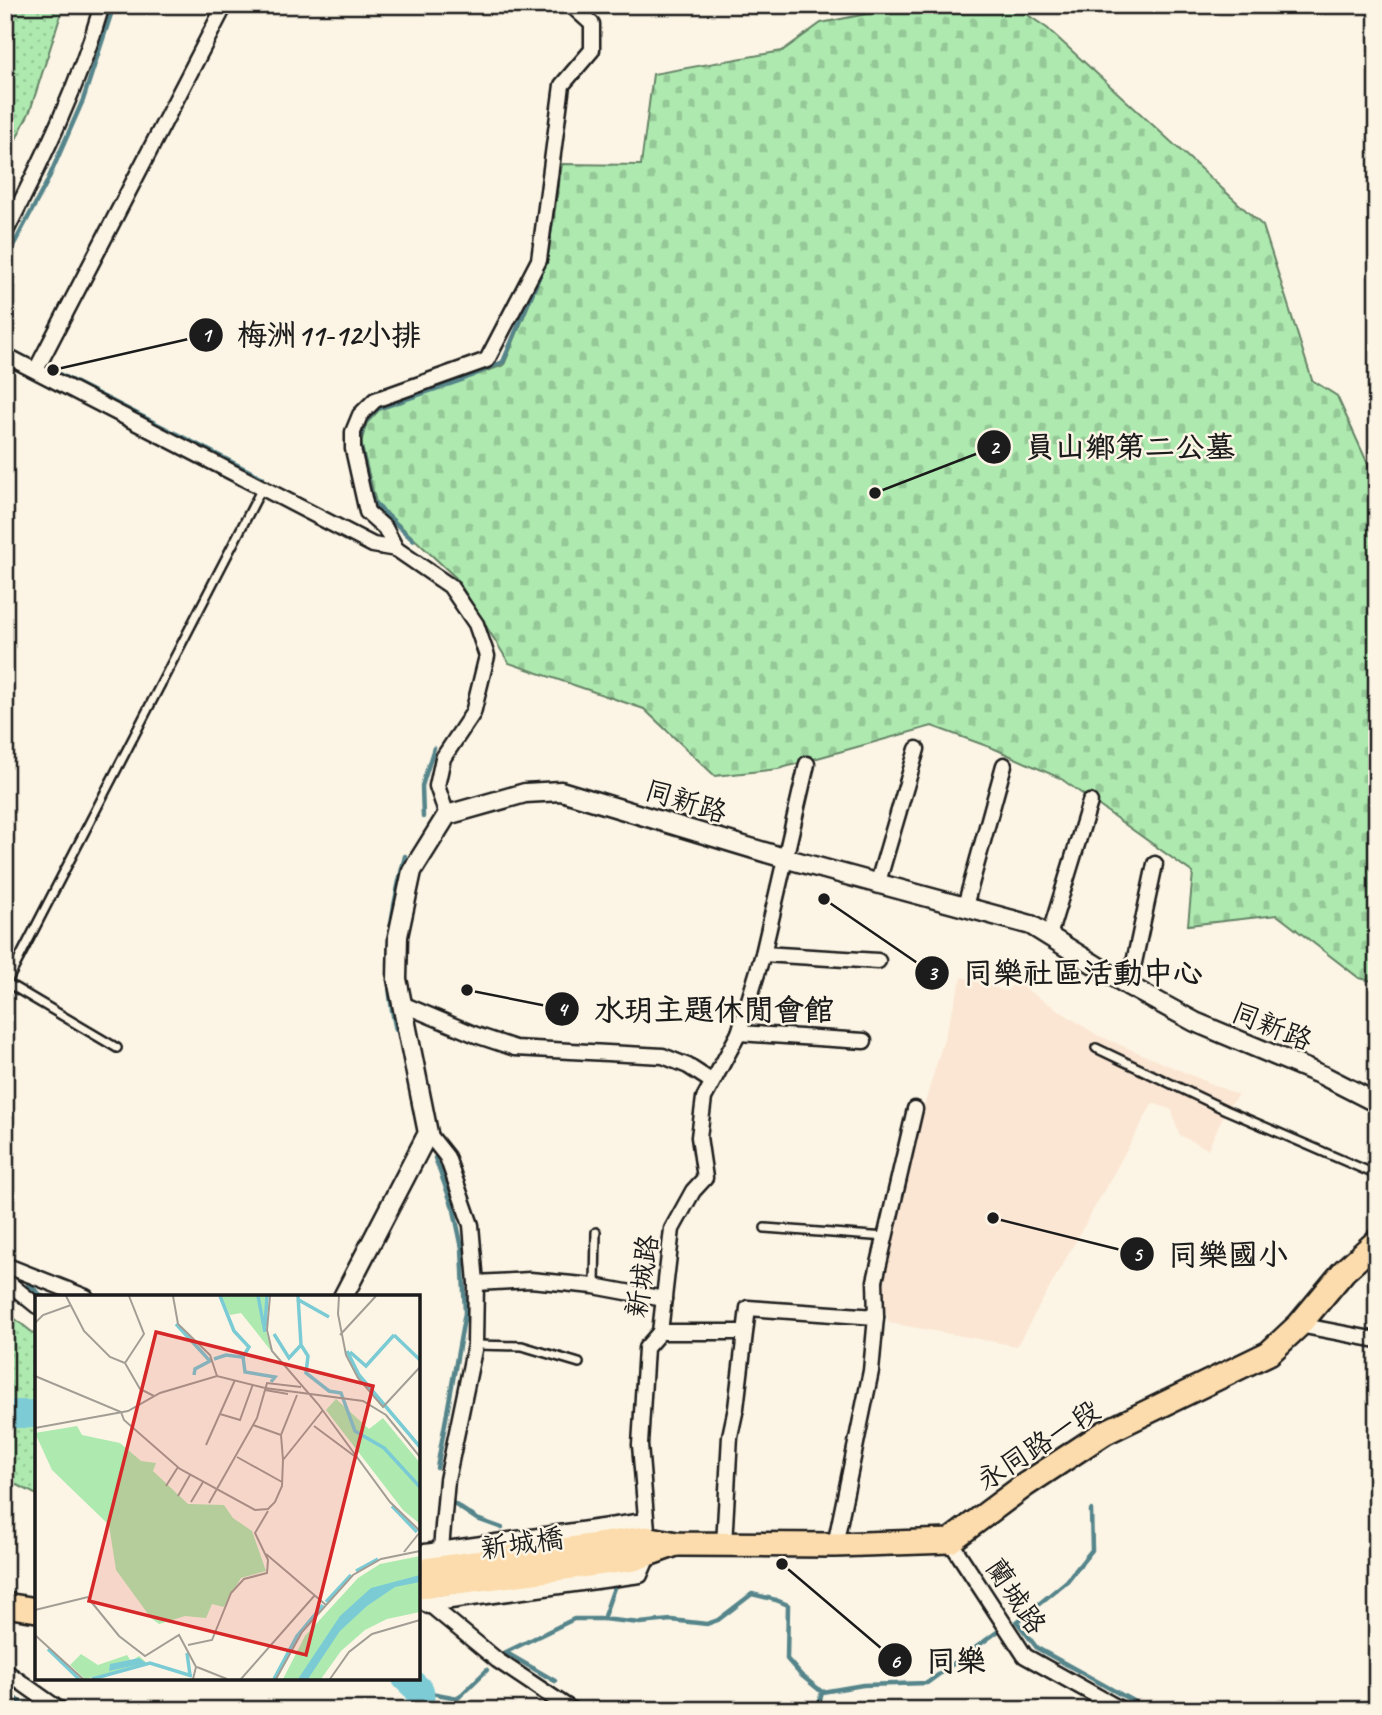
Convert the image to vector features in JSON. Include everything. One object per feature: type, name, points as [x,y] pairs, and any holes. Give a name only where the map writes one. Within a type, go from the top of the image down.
[{"type":"main road","name":"永同路一段","points":[[950,1541],[1025,1485],[1104,1433],[1269,1353],[1299,1325],[1344,1271],[1377,1241]]},
{"type":"main road","points":[[641,1548],[676,1544],[835,1545],[950,1541]]},
{"type":"main road","name":"新城橋","points":[[420,1571],[641,1548]]},
{"type":"main road","name":"新城橋","points":[[422,1596],[641,1548]]},
{"type":"main road","points":[[5,1605],[35,1610]]},
{"type":"main road","points":[[5,1619],[35,1624]]},
{"type":"street","points":[[5,233],[57,130],[94,35],[102,5]]},
{"type":"street","points":[[36,370],[225,5]]},
{"type":"street","points":[[396,549],[385,528],[367,512],[353,449],[353,432],[360,415],[375,400],[487,360],[539,260],[562,85],[592,50],[592,24],[571,5]]},
{"type":"street","points":[[5,355],[373,545],[396,549],[450,586],[476,624],[487,656],[473,713],[443,758],[437,786],[447,815],[412,871],[397,936],[397,979],[428,1133],[447,1157],[471,1225],[476,1283],[475,1345],[447,1480],[441,1549]]},
{"type":"street","points":[[878,882],[917,749]]},
{"type":"street","name":"新城路","points":[[641,1548],[640,1445],[646,1348],[660,1332],[672,1229],[693,1191],[705,1178],[699,1138],[704,1097],[739,1033],[762,954],[807,764]]},
{"type":"street","points":[[965,906],[1004,765]]},
{"type":"street","name":"同新路","points":[[447,815],[525,793],[561,791],[784,858],[1031,925],[1129,986],[1195,1022],[1324,1076],[1377,1104]]},
{"type":"street","points":[[1049,936],[1090,802]]},
{"type":"street","points":[[1129,986],[1155,864]]},
{"type":"street","points":[[762,954],[878,961]]},
{"type":"street","points":[[402,1004],[515,1048],[663,1056],[688,1066],[711,1081]]},
{"type":"street","points":[[739,1033],[864,1041]]},
{"type":"street","points":[[835,1545],[871,1371],[876,1317],[875,1281],[915,1109]]},
{"type":"street","points":[[345,1295],[428,1133]]},
{"type":"street","points":[[5,1265],[81,1295]]},
{"type":"street","points":[[5,1280],[35,1304]]},
{"type":"street","points":[[476,1283],[530,1280],[594,1286],[664,1299]]},
{"type":"street","points":[[724,1545],[730,1436],[748,1308],[876,1317]]},
{"type":"street","points":[[1299,1325],[1377,1340]]},
{"type":"street","points":[[660,1332],[743,1332]]},
{"type":"street","points":[[420,1553],[637,1522],[641,1548]]},
{"type":"street","name":"蘭城路","points":[[950,1541],[1026,1656],[1122,1710]]},
{"type":"street","points":[[422,1596],[497,1660],[572,1710]]},
{"type":"street","points":[[5,1671],[61,1710]]},
{"type":"lane","points":[[117,1048],[6,984],[262,487]]},
{"type":"lane","points":[[1096,1048],[1227,1110],[1377,1175]]},
{"type":"lane","points":[[765,1228],[887,1237]]},
{"type":"lane","points":[[594,1286],[596,1232]]},
{"type":"lane","points":[[475,1345],[522,1346],[579,1363]]},
{"type":"shaded area","points":[[962,977],[1006,991],[1015,982],[1097,1035],[1238,1095],[1226,1110],[1208,1149],[1179,1135],[1172,1110],[1153,1103],[1017,1346],[889,1323],[880,1287],[925,1103]]},
{"type":"green space","points":[[5,5],[64,5],[30,111],[5,161]]},
{"type":"green space","points":[[891,5],[1013,5],[1047,28],[1263,226],[1312,380],[1337,396],[1377,484],[1377,982],[1359,978],[1277,915],[1188,925],[1193,873],[1060,778],[995,749],[932,726],[778,769],[715,776],[644,709],[509,663],[456,578],[376,503],[361,442],[367,423],[379,410],[504,365],[547,261],[562,164],[641,165],[653,74],[782,51],[821,23],[886,10]]},
{"type":"green space","points":[[5,1311],[35,1334],[35,1494],[5,1479]]},
{"type":"waterway","points":[[5,261],[47,182],[83,100],[114,5]]},
{"type":"waterway","points":[[549,240],[561,141]]},
{"type":"waterway","points":[[413,540],[373,502],[359,441],[365,422],[377,409],[464,379],[503,362],[544,265]]},
{"type":"waterway","points":[[5,347],[28,359]]},
{"type":"waterway","points":[[51,370],[263,478]]},
{"type":"waterway","points":[[423,817],[422,786],[434,748]]},
{"type":"waterway","points":[[396,1030],[389,985],[389,943],[405,856]]},
{"type":"waterway","points":[[435,1158],[454,1210],[462,1248],[465,1313],[437,1468]]},
{"type":"waterway","points":[[28,1284],[41,1295]]},
{"type":"waterway","points":[[5,1414],[35,1414]]},
{"type":"waterway","points":[[448,1500],[477,1519],[502,1528]]},
{"type":"waterway","points":[[1091,1510],[1092,1550],[1067,1581],[1017,1622],[1037,1648],[1149,1710]]},
{"type":"waterway","points":[[615,1585],[603,1619],[640,1623],[671,1620],[707,1624],[718,1620],[752,1594],[788,1605],[787,1659],[822,1692],[817,1710]]},
{"type":"waterway","points":[[504,1653],[574,1619],[603,1619]]},
{"type":"waterway","points":[[822,1692],[863,1685],[927,1683],[997,1632]]},
{"type":"waterway","points":[[505,1652],[555,1681]]},
{"type":"waterway","points":[[420,1691],[458,1698],[487,1670]]},
{"type":"waterway","points":[[408,1680],[420,1691],[421,1710]]},
{"type":"waterway","points":[[5,1691],[31,1710]]},
{"type":"place","name":"梅洲11-12小排","points":[[53,370]]},
{"type":"place","name":"員山鄉第二公墓","points":[[875,493]]},
{"type":"place","name":"同樂社區活動中心","points":[[824,899]]},
{"type":"place","name":"水玥主題休閒會館","points":[[467,990]]},
{"type":"place","name":"同樂國小","points":[[993,1218]]},
{"type":"place","name":"同樂","points":[[782,1564]]}]
